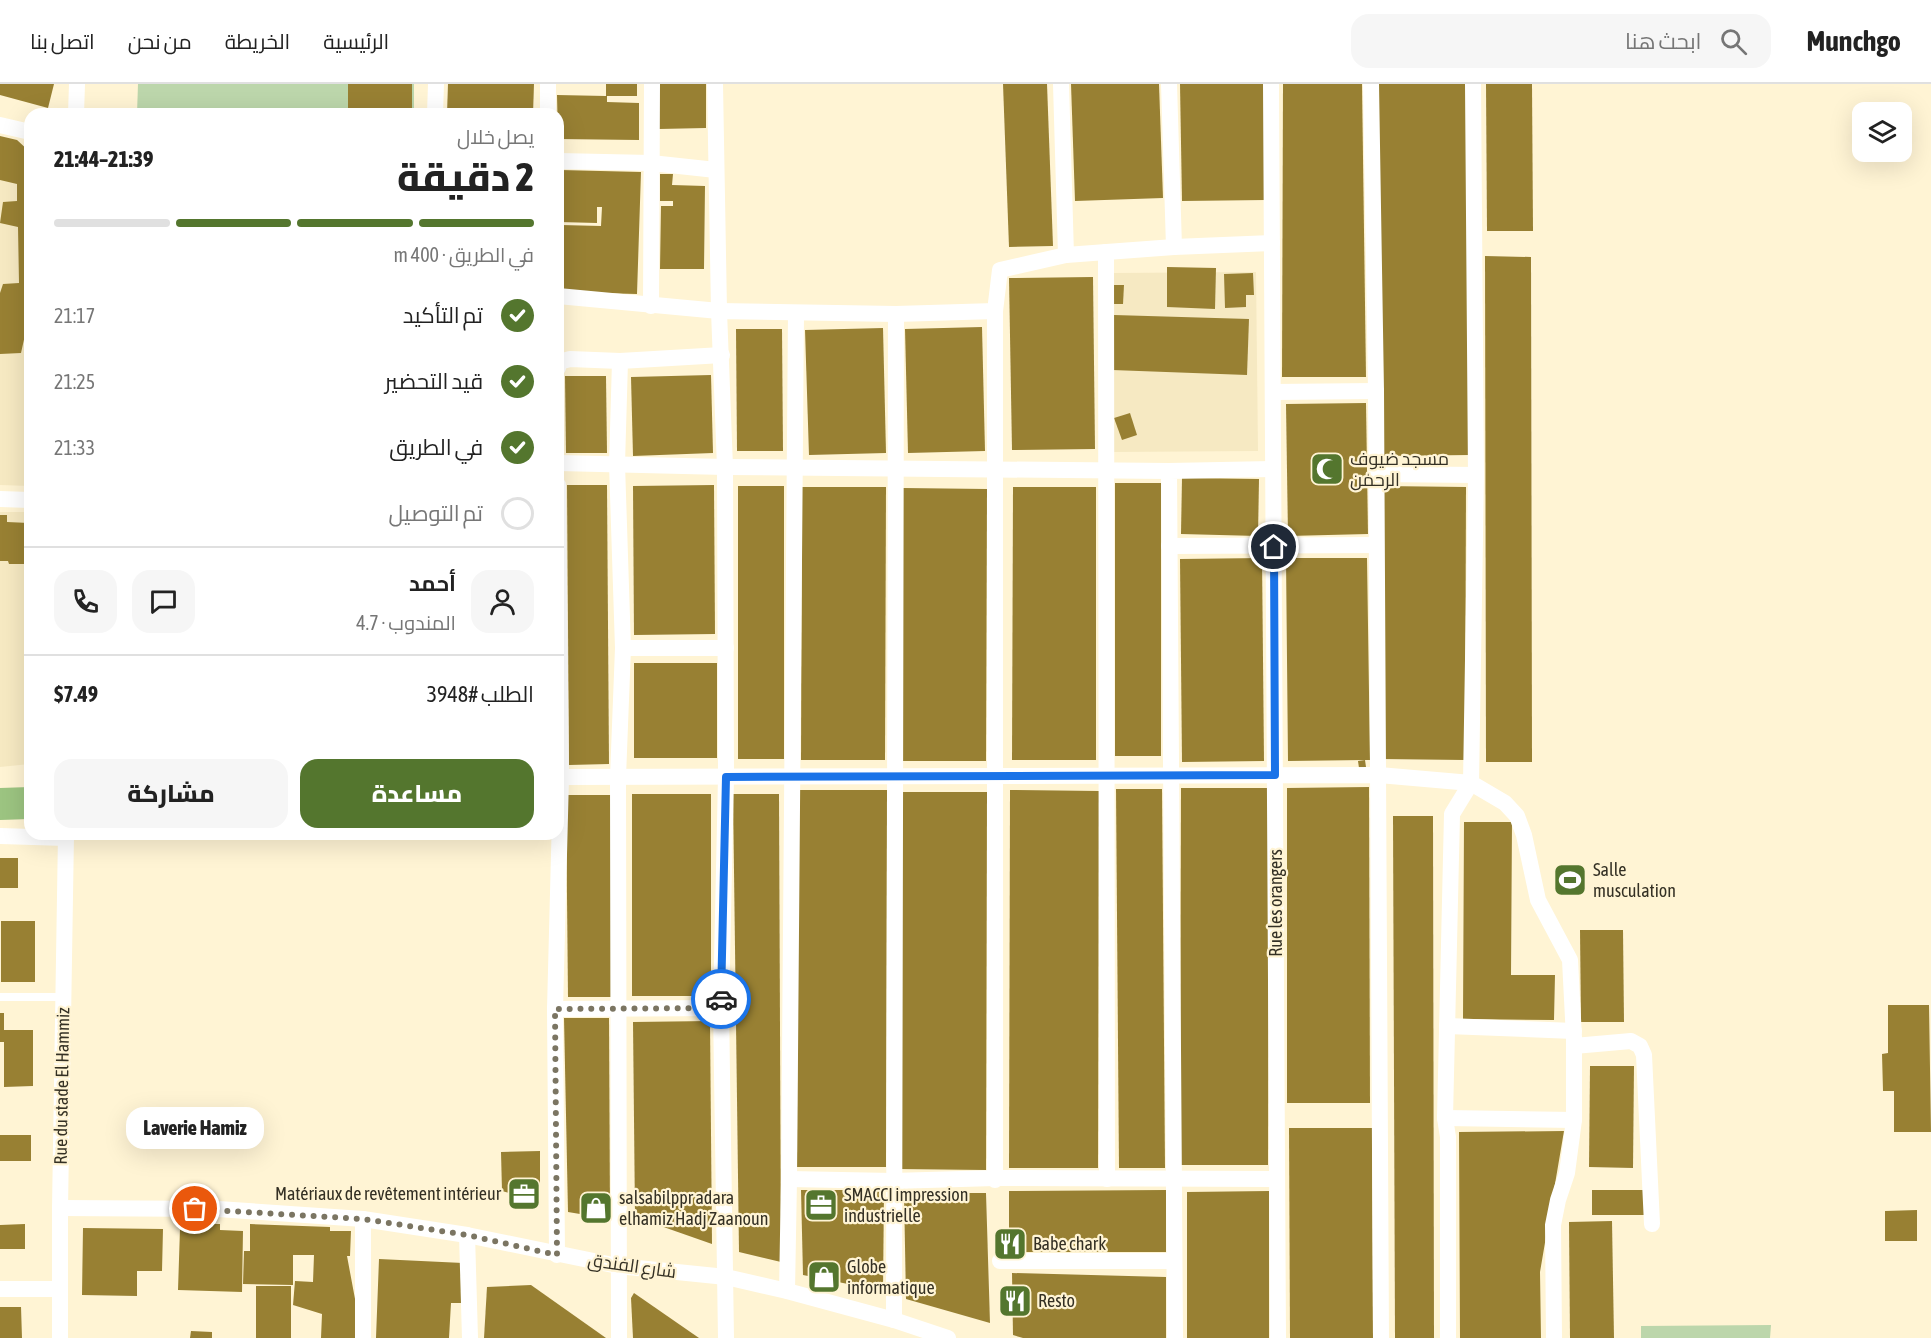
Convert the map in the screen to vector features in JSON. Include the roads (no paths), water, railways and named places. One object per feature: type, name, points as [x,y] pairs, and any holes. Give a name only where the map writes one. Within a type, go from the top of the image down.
[{"type":"street","points":[[76,108],[77,84]]},
{"type":"street","points":[[435,108],[436,84]]},
{"type":"street","points":[[548,84],[548,108]]},
{"type":"street","points":[[651,306],[652,84]]},
{"type":"street","points":[[715,84],[719,311],[725,466],[726,777],[721,1008],[727,1337]]},
{"type":"street","points":[[1061,84],[1066,255]]},
{"type":"street","points":[[1169,84],[1174,247]]},
{"type":"street","name":"Rue les orangers","points":[[1271,84],[1278,1338]]},
{"type":"street","points":[[1371,84],[1376,392],[1381,1338]]},
{"type":"street","points":[[1448,1338],[1448,1137],[1445,1118],[1452,814],[1471,783],[1476,475],[1473,84]]},
{"type":"street","points":[[0,125],[24,131]]},
{"type":"street","points":[[564,161],[651,163],[716,170]]},
{"type":"street","points":[[995,1179],[995,311],[1000,270],[1066,255],[1272,243]]},
{"type":"street","points":[[1106,252],[1107,1179]]},
{"type":"street","points":[[564,297],[719,311],[896,314],[995,311]]},
{"type":"street","points":[[787,1291],[796,313]]},
{"type":"street","points":[[894,1320],[896,314]]},
{"type":"street","points":[[564,361],[620,361],[722,355]]},
{"type":"street","points":[[619,1338],[618,777],[623,648],[617,464],[620,361]]},
{"type":"street","points":[[1273,392],[1376,392]]},
{"type":"street","points":[[564,463],[1169,471],[1273,469]]},
{"type":"street","points":[[1169,471],[1175,1338]]},
{"type":"street","points":[[1376,474],[1476,475]]},
{"type":"street","points":[[0,500],[24,500]]},
{"type":"street","points":[[1169,546],[1376,545]]},
{"type":"street","points":[[623,648],[726,648]]},
{"type":"street","points":[[564,777],[1378,775],[1471,783],[1505,803],[1517,816],[1524,835],[1538,900],[1570,960],[1574,1039],[1574,1120],[1567,1173],[1553,1225],[1554,1338]]},
{"type":"street","points":[[0,836],[24,836]]},
{"type":"street","name":"Rue du stade El Hammiz","points":[[60,1338],[66,840]]},
{"type":"street","points":[[557,1255],[555,1009],[559,840]]},
{"type":"street","points":[[555,1009],[721,1008]]},
{"type":"street","points":[[1447,1026],[1574,1039],[1631,1041],[1640,1046],[1644,1054],[1652,1224]]},
{"type":"street","points":[[1445,1118],[1574,1120]]},
{"type":"street","points":[[789,1179],[893,1181],[1277,1179]]},
{"type":"street","name":"شارع الفندق","points":[[60,1208],[218,1209],[363,1219],[467,1235],[618,1266],[726,1277],[894,1320],[948,1338]]},
{"type":"street","points":[[363,1219],[363,1338]]},
{"type":"street","points":[[467,1235],[470,1338]]},
{"type":"street","points":[[1000,1261],[1174,1262]]},
{"type":"street","points":[[0,1289],[60,1289]]},
{"type":"lane","points":[[0,997],[63,997]]},
{"type":"place","name":"مسجد ضيوف الرحمٰن","points":[[1327,469]]},
{"type":"place","name":"Salle musculation","points":[[1570,880]]},
{"type":"place","name":"Matériaux de revêtement intérieur","points":[[524,1194]]},
{"type":"place","name":"SMACCI impression industrielle","points":[[821,1205]]},
{"type":"place","name":"salsabilppr adara elhamiz Hadj Zaanoun","points":[[596,1208]]},
{"type":"place","name":"Laverie Hamiz","points":[[195,1209]]},
{"type":"place","name":"Babe chark","points":[[1010,1244]]},
{"type":"place","name":"Globe informatique","points":[[824,1277]]},
{"type":"place","name":"Resto","points":[[1015,1301]]}]
